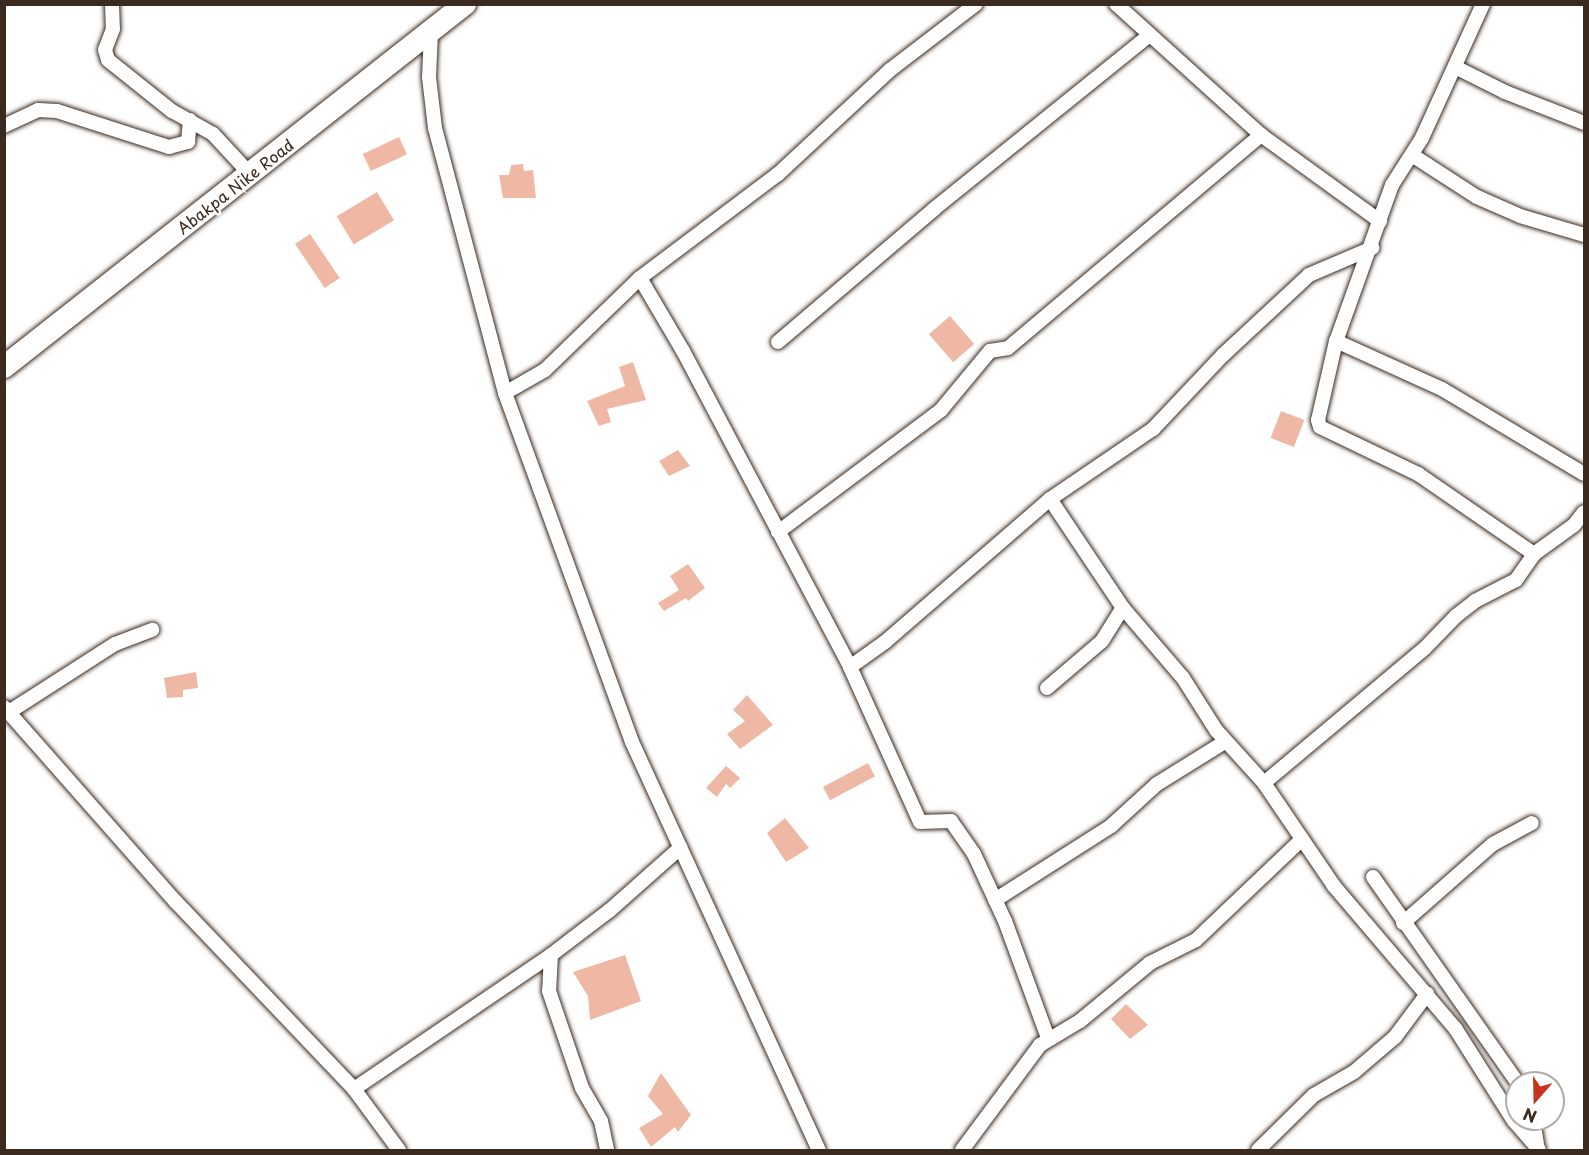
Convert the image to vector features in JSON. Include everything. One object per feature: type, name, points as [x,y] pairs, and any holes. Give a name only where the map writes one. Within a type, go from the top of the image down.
[{"type":"main road","name":"Abakpa Nike Road","points":[[4,367],[465,4]]},
{"type":"street","points":[[112,4],[113,29],[105,50],[108,60],[145,92],[224,143],[250,174]]},
{"type":"street","points":[[505,393],[544,370],[640,278],[778,174],[890,70],[976,4]]},
{"type":"street","points":[[1116,4],[1261,135],[1380,221]]},
{"type":"street","points":[[1483,4],[1412,155],[1392,185],[1372,248],[1336,341],[1319,410],[1320,427],[1418,474],[1534,554]]},
{"type":"street","points":[[431,32],[429,77],[435,128],[505,393],[601,651],[616,703],[819,1150]]},
{"type":"street","points":[[777,342],[934,209],[1150,36]]},
{"type":"street","points":[[1455,67],[1505,92],[1584,123]]},
{"type":"street","points":[[4,126],[38,110],[57,111],[170,147],[188,142],[190,120]]},
{"type":"street","points":[[778,532],[941,410],[990,351],[1008,348],[1261,135]]},
{"type":"street","points":[[1412,155],[1477,197],[1520,216],[1584,235]]},
{"type":"street","points":[[850,667],[885,642],[1050,499],[1153,429],[1223,355],[1309,275],[1372,248]]},
{"type":"street","points":[[640,278],[683,351],[850,667],[920,822],[951,820],[974,854],[995,900],[1048,1038]]},
{"type":"street","points":[[1336,341],[1442,389],[1584,474]]},
{"type":"street","points":[[1050,499],[1123,608],[1183,678],[1226,741],[1264,783],[1300,841],[1427,994],[1538,1150]]},
{"type":"street","points":[[1264,783],[1425,648],[1456,616],[1475,601],[1516,580],[1534,554],[1574,525],[1584,512]]},
{"type":"street","points":[[1047,688],[1102,641],[1123,608]]},
{"type":"street","points":[[152,630],[115,644],[7,709],[176,902],[354,1089],[399,1150]]},
{"type":"street","points":[[995,900],[1111,826],[1157,784],[1226,741]]},
{"type":"street","points":[[1402,923],[1493,844],[1532,823]]},
{"type":"street","points":[[962,1150],[1048,1038],[1080,1021],[1150,963],[1196,940],[1300,841]]},
{"type":"street","points":[[354,1089],[551,955],[610,910],[680,848]]},
{"type":"street","points":[[1373,877],[1402,923],[1509,1071]]},
{"type":"street","points":[[551,955],[549,991],[582,1089],[601,1121],[607,1150]]},
{"type":"street","points":[[1258,1150],[1314,1095],[1354,1072],[1395,1037],[1427,994]]},
{"type":"street","points":[[1535,1131],[1538,1150]]},
{"type":"building","points":[[399,137],[407,154],[371,171],[363,154]]},
{"type":"building","points":[[523,164],[524,171],[533,170],[536,198],[503,198],[499,175],[509,175],[511,165]]},
{"type":"building","points":[[377,192],[394,220],[354,244],[337,216]]},
{"type":"building","points":[[310,234],[340,278],[325,288],[295,244]]},
{"type":"building","points":[[950,316],[974,344],[953,362],[929,334]]},
{"type":"building","points":[[633,362],[646,400],[607,409],[611,422],[599,426],[587,401],[625,386],[619,367]]},
{"type":"building","points":[[1281,411],[1304,420],[1294,447],[1271,438]]},
{"type":"building","points":[[678,450],[690,466],[669,476],[659,461]]},
{"type":"building","points":[[688,564],[705,588],[688,601],[686,598],[664,611],[658,603],[679,590],[670,576]]},
{"type":"building","points":[[196,672],[198,688],[183,690],[183,697],[167,698],[164,678]]},
{"type":"building","points":[[747,695],[773,725],[740,749],[727,734],[745,721],[733,710]]},
{"type":"building","points":[[868,763],[875,776],[830,800],[823,787]]},
{"type":"building","points":[[726,766],[740,778],[730,788],[726,784],[717,797],[706,788]]},
{"type":"building","points":[[785,818],[809,848],[786,862],[767,833]]},
{"type":"building","points":[[625,955],[641,1001],[590,1020],[588,996],[573,972]]},
{"type":"building","points":[[1126,1004],[1148,1025],[1130,1039],[1111,1019]]},
{"type":"building","points":[[661,1073],[691,1115],[678,1132],[675,1127],[651,1147],[639,1128],[663,1114],[648,1096]]}]
